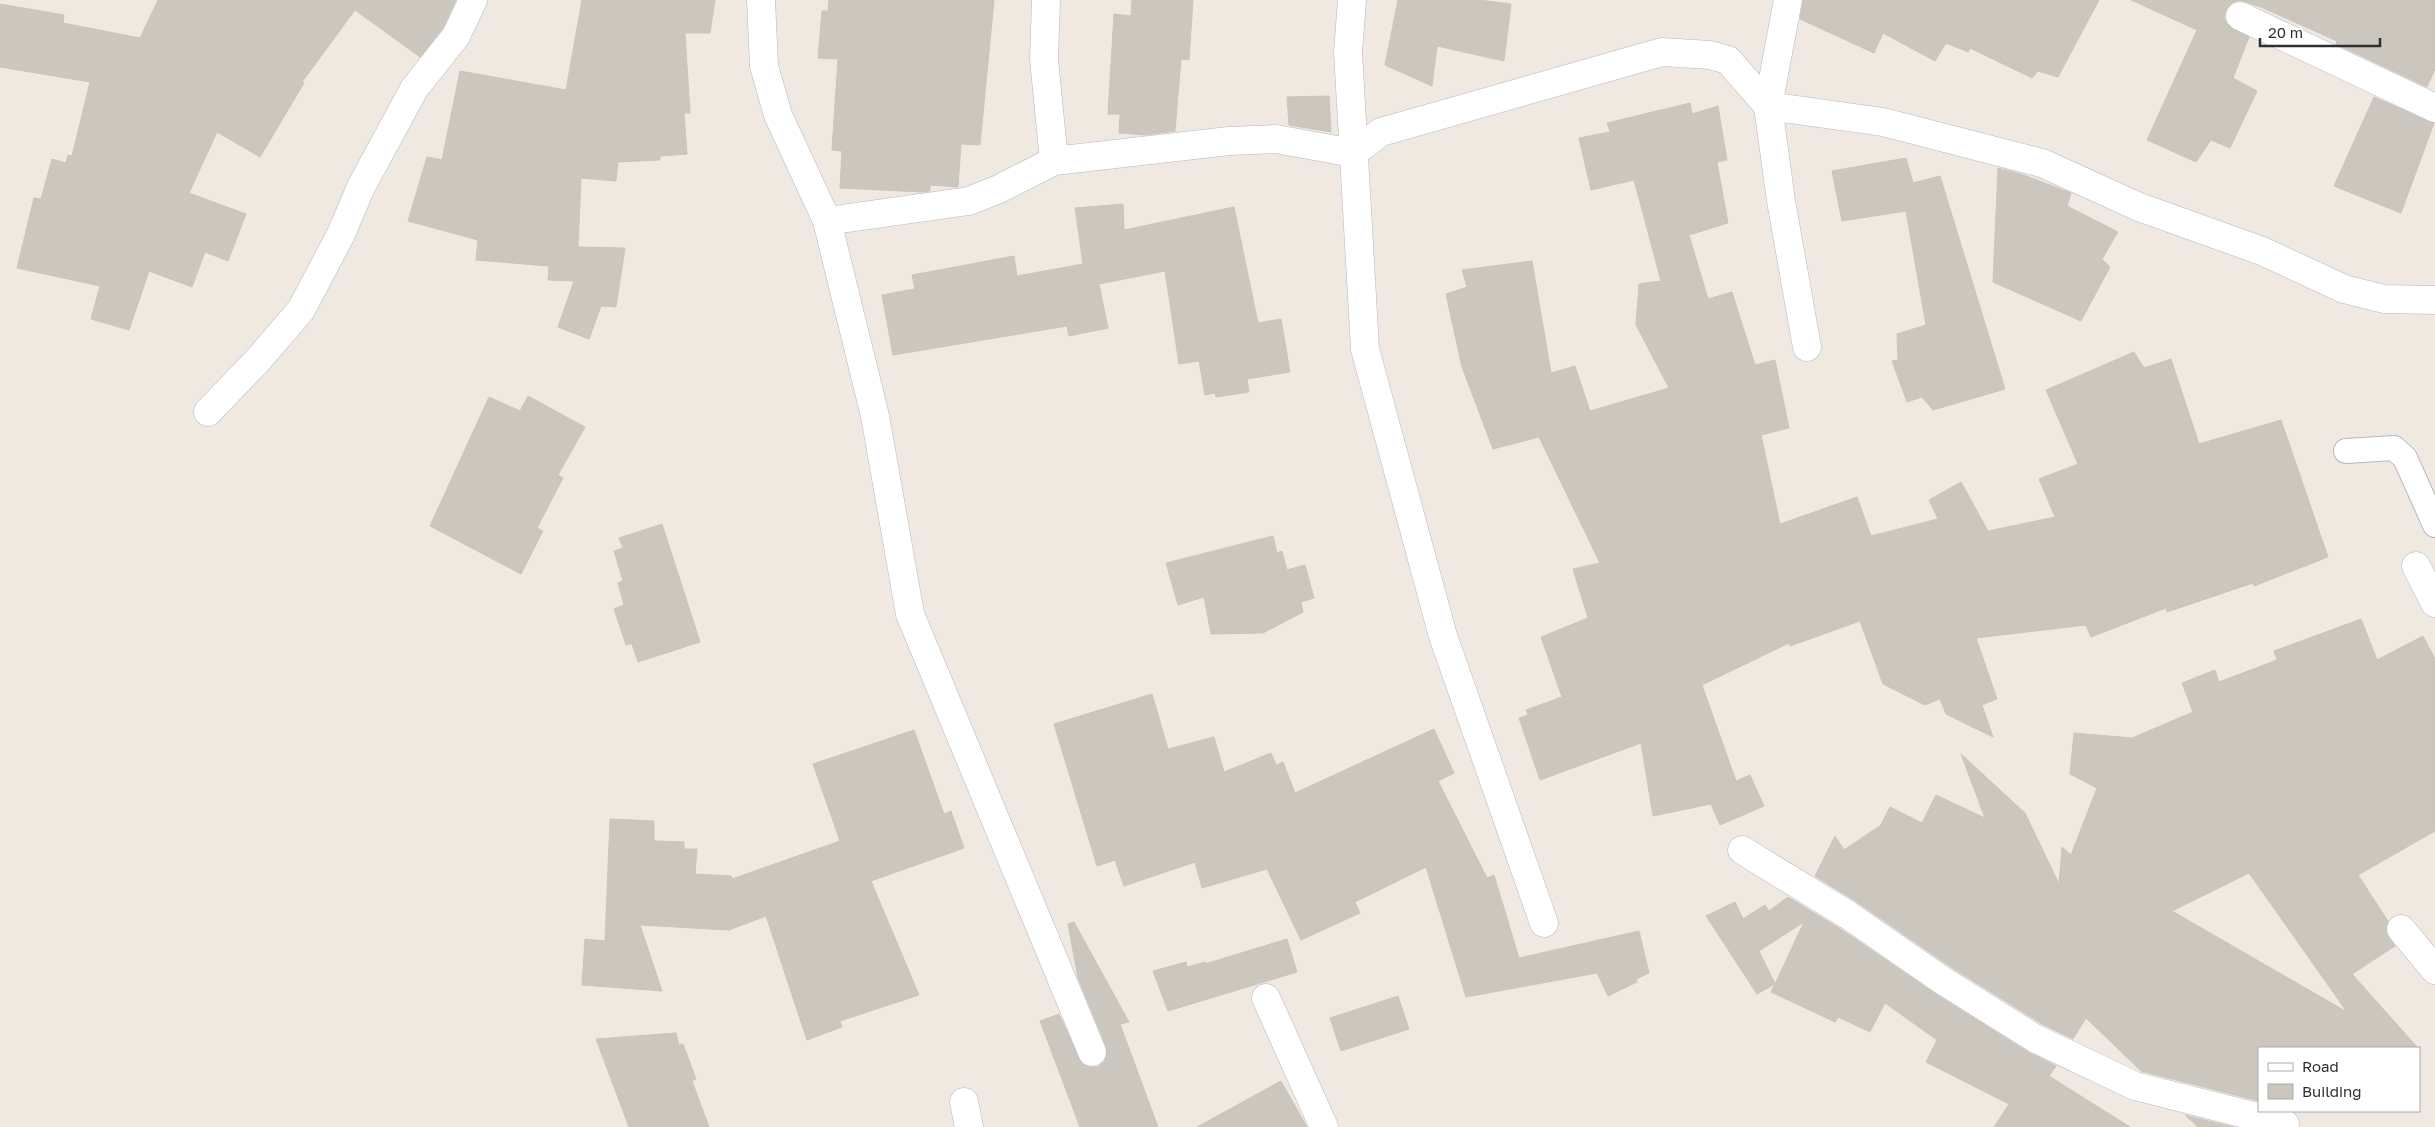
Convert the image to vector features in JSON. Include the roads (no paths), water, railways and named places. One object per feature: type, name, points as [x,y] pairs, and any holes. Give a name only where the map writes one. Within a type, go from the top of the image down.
[{"type":"street","points":[[208,412],[258,361],[301,310],[341,234],[361,186],[414,89],[456,36],[473,0]]},
{"type":"street","points":[[760,0],[764,66],[778,115],[828,221],[875,416],[910,614],[1092,1052]]},
{"type":"street","points":[[1046,0],[1044,58],[1054,161]]},
{"type":"street","points":[[1352,0],[1348,52],[1365,349],[1443,636],[1544,923]]},
{"type":"street","points":[[1788,0],[1768,106],[1781,201],[1807,347]]},
{"type":"street","points":[[2240,16],[2435,108]]},
{"type":"street","points":[[828,221],[969,200],[999,189],[1054,161],[1229,141],[1276,139],[1353,153],[1381,132],[1662,52],[1710,55],[1728,60],[1768,106],[1883,122],[2042,163],[2139,207],[2262,252],[2344,289],[2384,299],[2435,300]]},
{"type":"street","points":[[2416,566],[2435,604]]},
{"type":"street","points":[[1742,850],[1848,915],[1942,980],[2036,1039],[2136,1086],[2285,1124]]},
{"type":"street","points":[[2401,929],[2435,970]]},
{"type":"street","points":[[1266,998],[1324,1127]]},
{"type":"lane","points":[[2346,451],[2394,448],[2400,452],[2405,458],[2435,525]]}]
